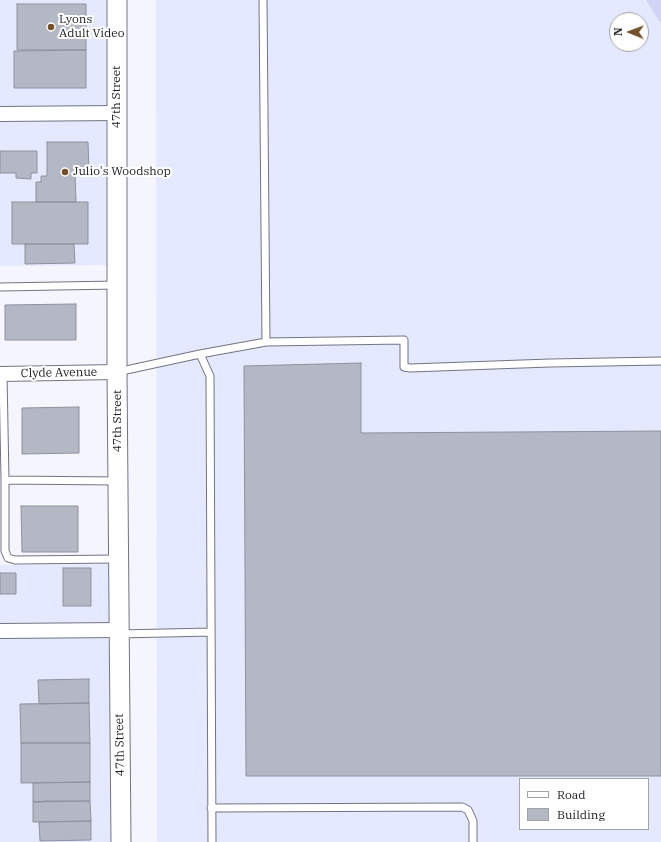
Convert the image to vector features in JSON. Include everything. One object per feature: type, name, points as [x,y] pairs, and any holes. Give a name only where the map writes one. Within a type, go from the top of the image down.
[{"type":"main road","name":"47th Street","points":[[117,0],[117,372],[121,842]]},
{"type":"street","points":[[0,114],[117,113]]},
{"type":"street","name":"Clyde Avenue","points":[[1,374],[117,372]]},
{"type":"street","points":[[0,631],[119,632]]},
{"type":"lane","points":[[263,0],[266,342]]},
{"type":"lane","points":[[0,287],[117,284]]},
{"type":"lane","points":[[117,372],[200,354],[266,342],[404,340],[404,367],[410,368],[661,361]]},
{"type":"lane","points":[[200,354],[210,376],[212,842]]},
{"type":"lane","points":[[1,374],[5,480],[5,551],[8,558],[15,560],[118,559]]},
{"type":"lane","points":[[5,480],[118,481]]},
{"type":"lane","points":[[119,632],[211,632]]},
{"type":"lane","points":[[212,808],[462,807],[468,810],[473,821],[473,842]]},
{"type":"shaded area","points":[[0,0],[113,0],[114,265],[0,266]]},
{"type":"shaded area","points":[[156,0],[646,0],[661,24],[661,842],[157,842]]},
{"type":"shaded area","points":[[646,0],[661,0],[661,24]]},
{"type":"shaded area","points":[[116,564],[116,842],[0,842],[0,565]]},
{"type":"building","name":"Lyons Adult Video","points":[[17,4],[86,4],[86,50],[17,50]]},
{"type":"building","points":[[86,50],[86,88],[14,88],[14,51]]},
{"type":"building","name":"Julio's Woodshop","points":[[47,142],[88,142],[89,172],[75,172],[76,202],[36,202],[36,182],[41,182],[41,176],[47,176]]},
{"type":"building","points":[[0,151],[37,151],[37,173],[31,173],[31,179],[16,178],[16,173],[0,173]]},
{"type":"building","points":[[12,202],[88,202],[88,244],[12,244]]},
{"type":"building","points":[[25,244],[74,244],[75,263],[25,264]]},
{"type":"building","points":[[76,304],[76,340],[5,340],[5,305]]},
{"type":"building","points":[[361,363],[361,433],[661,431],[661,776],[246,776],[244,366]]},
{"type":"building","points":[[79,407],[79,453],[22,454],[22,408]]},
{"type":"building","points":[[21,506],[78,506],[78,552],[22,552]]},
{"type":"building","points":[[63,568],[91,568],[91,606],[63,606]]},
{"type":"building","points":[[0,573],[16,573],[16,594],[0,594]]},
{"type":"building","points":[[89,679],[89,703],[39,704],[38,680]]},
{"type":"building","points":[[89,703],[90,743],[21,743],[20,704]]},
{"type":"building","points":[[21,743],[90,743],[90,782],[21,783]]},
{"type":"building","points":[[90,782],[90,801],[33,802],[33,783]]},
{"type":"building","points":[[90,801],[91,821],[33,822],[33,802]]},
{"type":"building","points":[[91,821],[91,840],[40,841],[39,822]]},
{"type":"place","name":"Lyons Adult Video","points":[[51,27]]},
{"type":"place","name":"Julio's Woodshop","points":[[65,172]]}]
